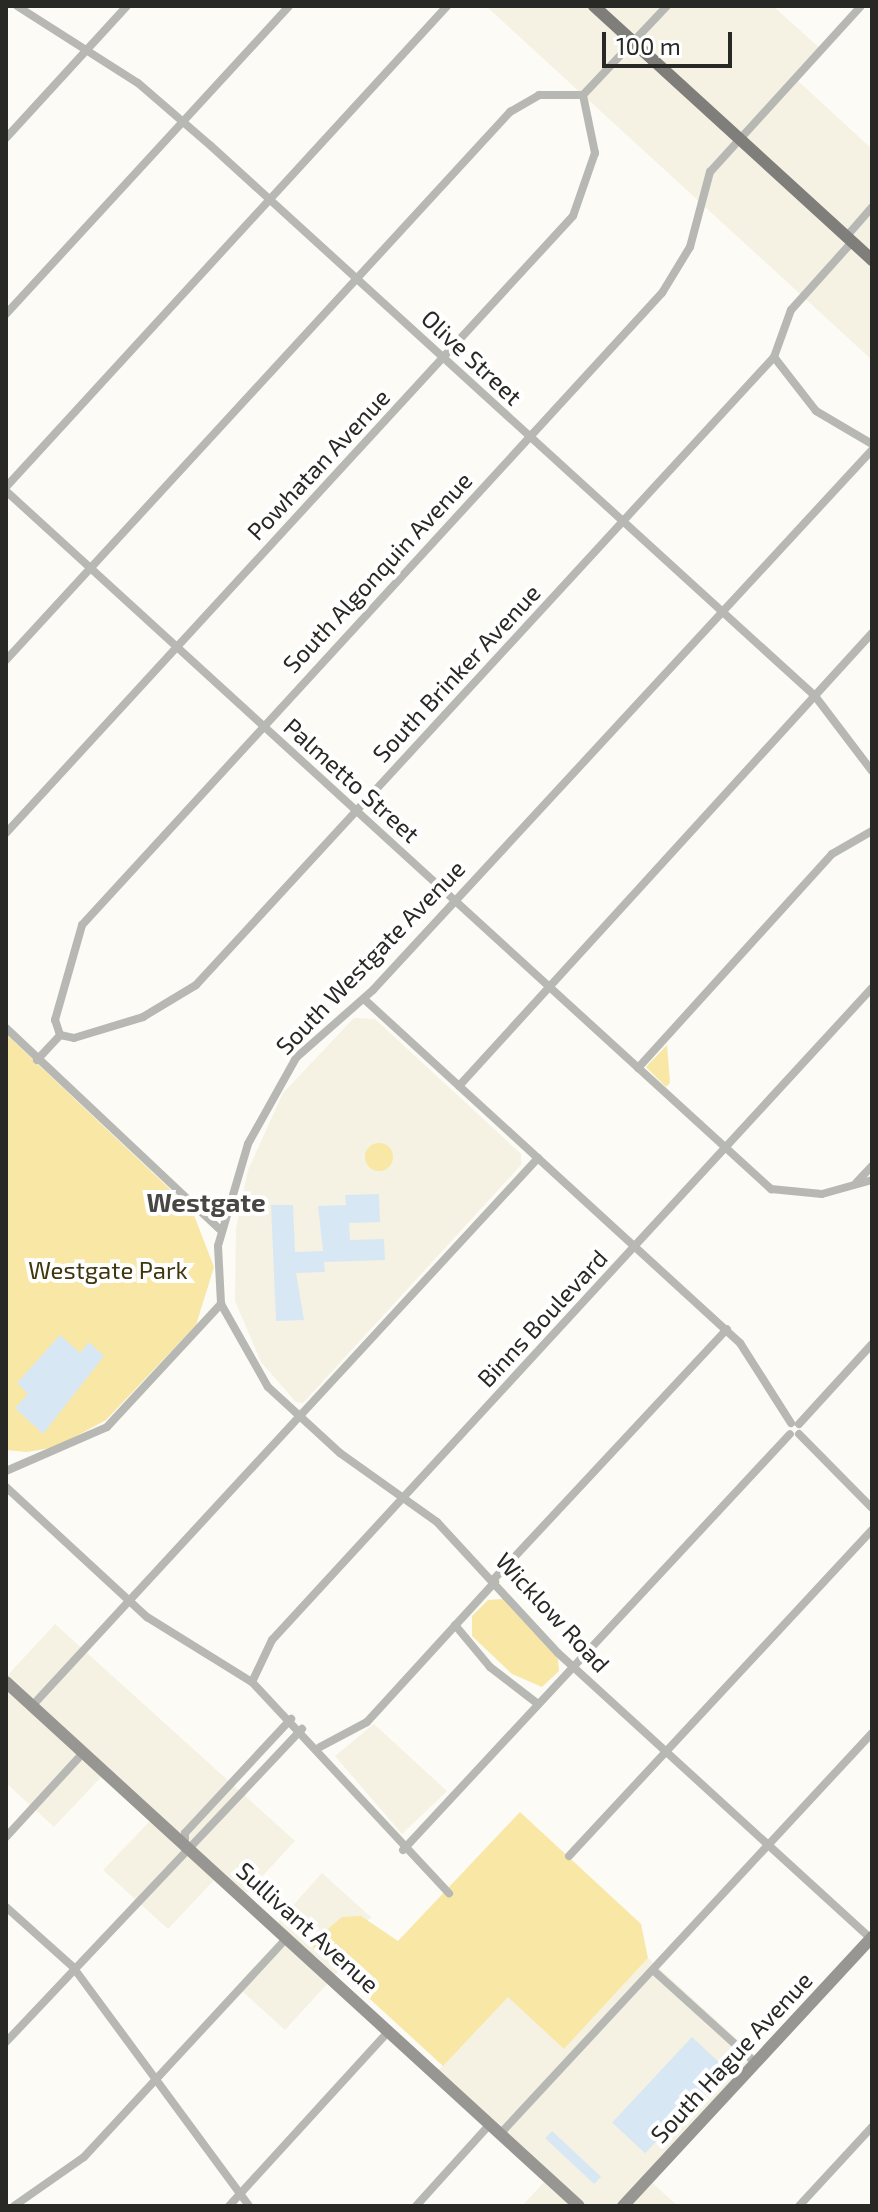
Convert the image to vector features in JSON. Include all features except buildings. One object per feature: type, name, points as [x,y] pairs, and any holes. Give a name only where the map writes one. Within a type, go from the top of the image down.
[{"type":"main road","points":[[594,6],[872,260]]},
{"type":"main road","name":"Sullivant Avenue","points":[[6,1682],[579,2206]]},
{"type":"main road","name":"South Hague Avenue","points":[[623,2206],[872,1939]]},
{"type":"street","name":"Olive Street","points":[[17,6],[86,50],[183,121],[815,696],[872,771]]},
{"type":"street","points":[[6,138],[127,6]]},
{"type":"street","points":[[6,314],[289,6]]},
{"type":"street","points":[[6,489],[447,6]]},
{"type":"street","points":[[6,660],[523,101],[583,95],[667,6]]},
{"type":"street","name":"South Algonquin Avenue","points":[[60,1035],[55,1020],[82,925],[662,293],[690,247],[700,188],[861,6]]},
{"type":"street","name":"Powhatan Avenue","points":[[6,833],[443,358],[585,195],[595,153],[583,95]]},
{"type":"street","name":"South Brinker Avenue","points":[[60,1035],[105,1030],[178,1001],[774,357],[791,310],[872,207]]},
{"type":"street","points":[[774,357],[816,411],[872,444]]},
{"type":"street","name":"South Westgate Avenue","points":[[221,1304],[219,1229],[248,1144],[286,1073],[364,999],[872,450]]},
{"type":"street","name":"Palmetto Street","points":[[6,489],[771,1189],[822,1194],[872,1180]]},
{"type":"street","points":[[459,1086],[872,633]]},
{"type":"street","points":[[638,1068],[832,854],[872,831]]},
{"type":"street","name":"Binns Boulevard","points":[[252,1682],[272,1640],[872,988]]},
{"type":"street","points":[[364,999],[727,1329],[764,1372],[795,1429],[872,1508]]},
{"type":"street","points":[[6,1028],[219,1229]]},
{"type":"street","points":[[37,1060],[60,1035]]},
{"type":"street","points":[[32,1706],[538,1158]]},
{"type":"street","points":[[855,1185],[872,1166]]},
{"type":"street","points":[[6,1471],[107,1427],[221,1304]]},
{"type":"street","name":"Wicklow Road","points":[[221,1304],[255,1373],[299,1417],[405,1497],[494,1581],[573,1667],[872,1939]]},
{"type":"street","points":[[320,1747],[367,1722],[727,1329]]},
{"type":"street","points":[[403,1850],[872,1344]]},
{"type":"street","points":[[6,1487],[130,1601],[177,1639],[252,1682],[320,1747],[403,1850],[449,1893]]},
{"type":"street","points":[[569,1856],[872,1530]]},
{"type":"street","points":[[455,1625],[490,1667],[538,1704]]},
{"type":"street","points":[[185,1846],[185,1833],[291,1719]]},
{"type":"street","points":[[6,2042],[185,1846],[198,1842],[302,1729]]},
{"type":"street","points":[[501,2133],[872,1733]]},
{"type":"street","points":[[6,1837],[83,1753]]},
{"type":"street","points":[[6,1907],[73,1967],[249,2206]]},
{"type":"street","points":[[14,2206],[84,2157],[287,1938]]},
{"type":"street","points":[[653,1970],[756,2063]]},
{"type":"street","points":[[229,2206],[389,2031]]},
{"type":"street","points":[[416,2206],[490,2124]]},
{"type":"street","points":[[799,2206],[872,2127]]},
{"type":"shaded area","points":[[486,6],[773,6],[823,51],[797,80],[872,149],[872,360]]},
{"type":"shaded area","points":[[354,1018],[375,1019],[521,1154],[521,1165],[303,1403],[296,1402],[261,1362],[235,1301],[236,1228],[248,1170],[283,1093]]},
{"type":"shaded area","points":[[55,1624],[295,1841],[240,1900],[216,1878],[168,1929],[103,1870],[152,1819],[103,1775],[54,1827],[6,1783],[6,1677]]},
{"type":"shaded area","points":[[374,1724],[447,1791],[402,1834],[335,1756]]},
{"type":"shaded area","points":[[322,1873],[372,1918],[310,1944],[339,1971],[285,2030],[242,1991],[287,1944],[271,1930]]},
{"type":"shaded area","points":[[648,1958],[761,2061],[650,2181],[678,2206],[522,2206],[545,2181],[431,2078],[508,1996],[564,2049]]},
{"type":"green space","name":"Westgate Park","points":[[6,1034],[192,1210],[214,1267],[196,1325],[106,1420],[56,1447],[27,1452],[6,1450]]},
{"type":"green space","points":[[667,1045],[670,1083],[666,1087],[646,1067]]},
{"type":"green space","points":[[379,1143],[389,1147],[393,1157],[389,1167],[379,1171],[369,1167],[365,1157],[369,1147]]},
{"type":"green space","points":[[503,1599],[558,1659],[559,1671],[542,1687],[512,1674],[472,1636],[472,1616],[488,1600]]},
{"type":"green space","points":[[520,1812],[641,1924],[648,1958],[564,2049],[508,1997],[443,2066],[310,1944],[342,1917],[361,1916],[398,1941]]},
{"type":"district","name":"Westgate","points":[[206,1202]]}]
